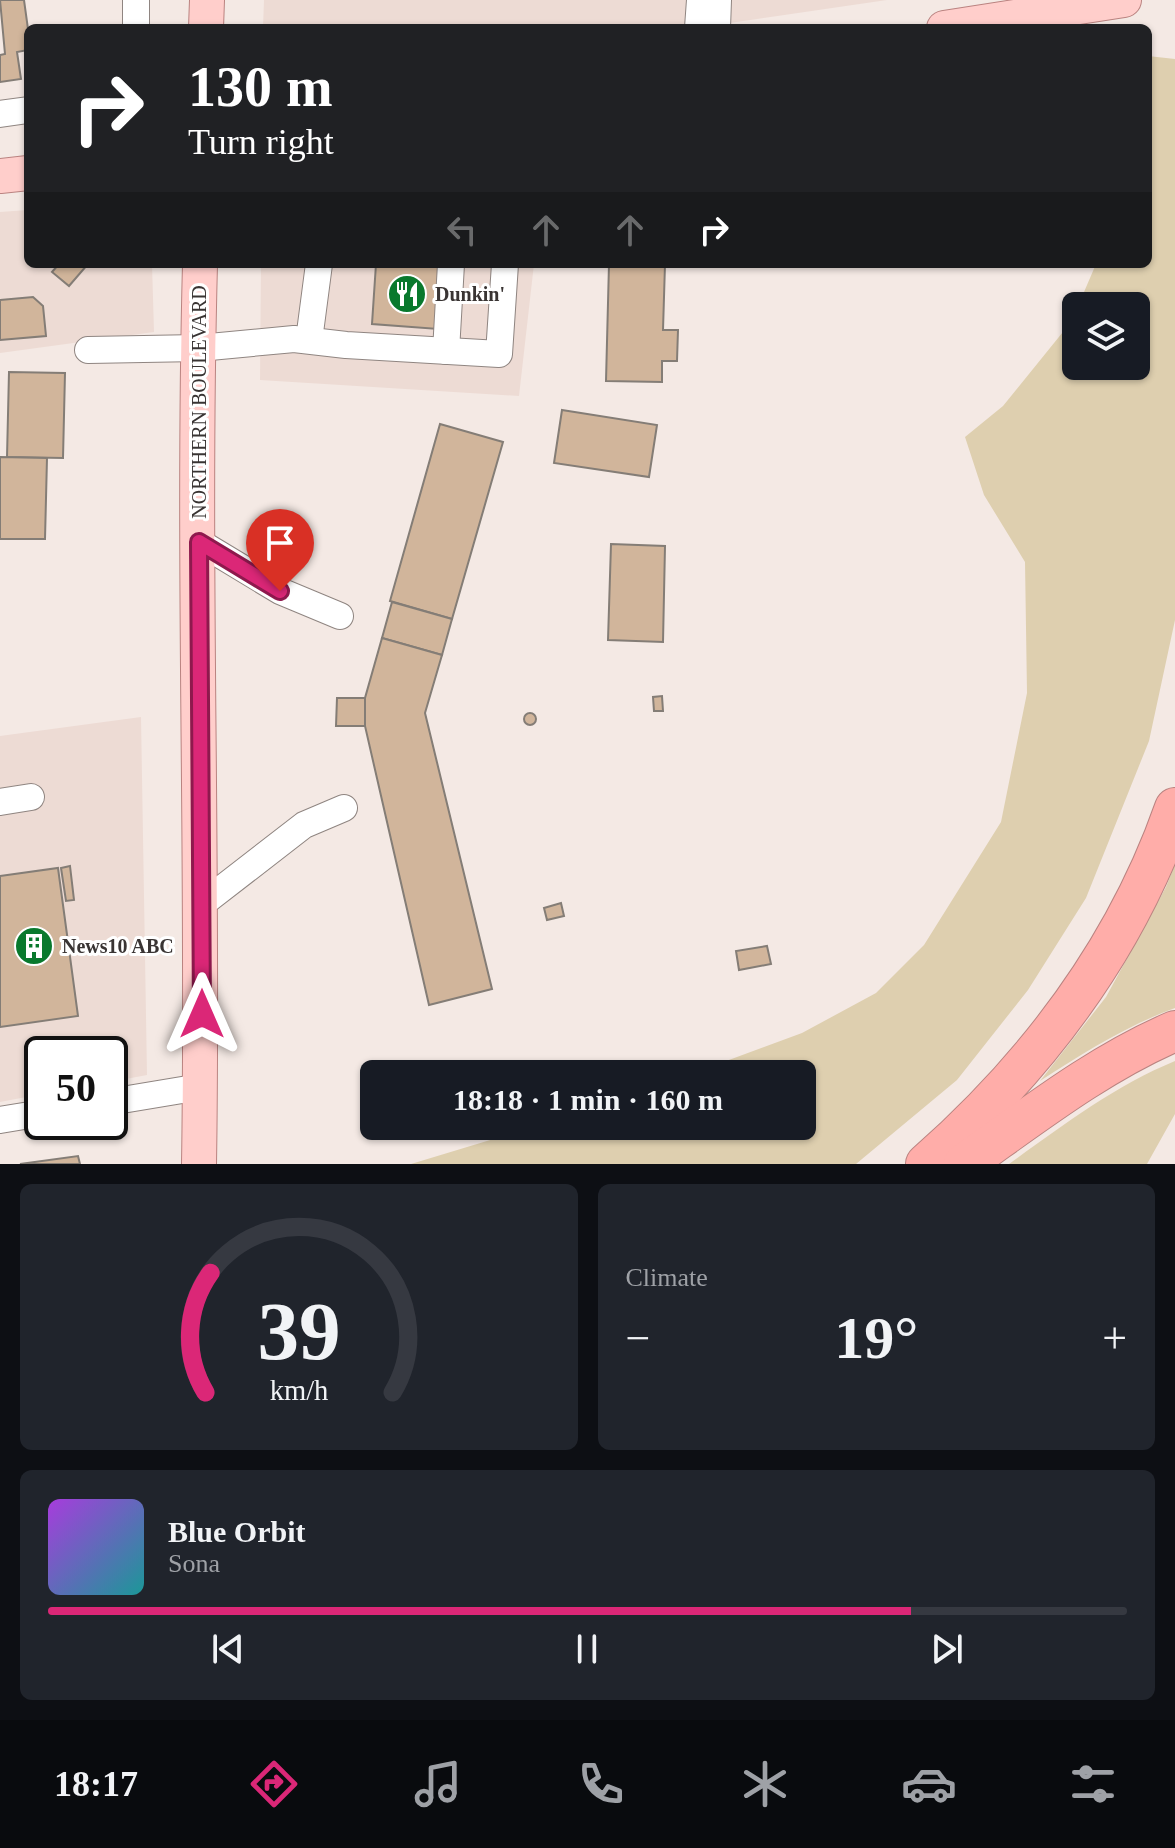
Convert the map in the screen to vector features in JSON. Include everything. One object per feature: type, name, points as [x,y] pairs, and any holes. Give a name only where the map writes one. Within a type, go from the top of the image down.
[{"type":"highway","points":[[926,1164],[981,1113],[1026,1065],[1086,984],[1134,903],[1175,808]]},
{"type":"highway","points":[[964,1164],[1100,1069],[1136,1048],[1175,1031]]},
{"type":"main road","points":[[206,24],[207,0]]},
{"type":"main road","points":[[955,24],[994,10],[1124,0]]},
{"type":"main road","name":"NORTHERN BOULEVARD","points":[[199,1164],[202,904],[200,268]]},
{"type":"lane","points":[[136,0],[136,24]]},
{"type":"lane","points":[[698,24],[700,0]]},
{"type":"lane","points":[[717,24],[718,0]]},
{"type":"lane","points":[[0,114],[24,111]]},
{"type":"lane","points":[[309,340],[318,268]]},
{"type":"lane","points":[[446,351],[451,268]]},
{"type":"lane","points":[[88,350],[199,348],[294,339],[499,354],[505,268]]},
{"type":"lane","points":[[199,542],[280,591],[340,616]]},
{"type":"lane","points":[[0,802],[31,797]]},
{"type":"lane","points":[[202,904],[304,825],[344,808]]},
{"type":"lane","points":[[128,1099],[200,1087]]},
{"type":"lane","points":[[0,1120],[24,1116]]},
{"type":"shaded area","points":[[264,0],[887,0],[722,24],[263,24]]},
{"type":"shaded area","points":[[1152,56],[1175,59],[1175,620],[1149,741],[1086,898],[1028,990],[957,1080],[856,1164],[411,1164],[490,1140],[816,1140],[816,1060],[729,1060],[802,1033],[876,993],[924,945],[1001,822],[1027,693],[1025,562],[984,495],[965,437],[1003,406],[1062,333],[1062,380],[1150,380],[1150,292],[1084,292],[1094,268],[1152,268]]},
{"type":"shaded area","points":[[24,210],[24,268],[152,268],[154,332],[0,353],[0,212]]},
{"type":"shaded area","points":[[261,268],[534,268],[519,396],[260,380]]},
{"type":"shaded area","points":[[141,717],[147,1075],[128,1079],[128,1036],[24,1036],[24,1097],[0,1102],[0,736]]},
{"type":"shaded area","points":[[1175,864],[1175,1008],[1122,1032],[1040,1081],[1106,997],[1166,887]]},
{"type":"shaded area","points":[[1175,1061],[1175,1114],[1147,1164],[1009,1164],[1110,1095]]},
{"type":"building","points":[[0,0],[24,0],[27,24],[24,24],[24,51],[17,52],[21,79],[0,82],[0,55],[5,54]]},
{"type":"building","points":[[56,268],[85,268],[69,286],[52,272]]},
{"type":"building","name":"Dunkin'","points":[[376,268],[442,268],[438,329],[372,324]]},
{"type":"building","points":[[609,268],[665,268],[663,330],[678,330],[677,361],[662,361],[662,382],[606,381]]},
{"type":"building","points":[[33,297],[43,306],[46,336],[0,340],[0,300]]},
{"type":"building","points":[[9,372],[65,373],[63,458],[7,457]]},
{"type":"building","points":[[562,410],[657,425],[649,477],[554,463]]},
{"type":"building","points":[[440,424],[503,442],[452,619],[390,601]]},
{"type":"building","points":[[0,457],[47,458],[45,539],[0,539]]},
{"type":"building","points":[[611,544],[665,546],[663,642],[608,640]]},
{"type":"building","points":[[392,602],[452,619],[442,655],[382,638]]},
{"type":"building","points":[[382,638],[442,655],[425,713],[492,989],[429,1005],[365,726],[365,698]]},
{"type":"building","points":[[662,696],[663,711],[654,711],[653,697]]},
{"type":"building","points":[[337,698],[365,698],[365,726],[336,726]]},
{"type":"building","points":[[530,713],[536,719],[530,725],[524,719]]},
{"type":"building","points":[[70,866],[74,900],[66,901],[61,868]]},
{"type":"building","name":"News10 ABC","points":[[58,868],[78,1016],[0,1027],[0,876]]},
{"type":"building","points":[[561,903],[564,916],[547,920],[544,908]]},
{"type":"building","points":[[767,946],[771,964],[739,970],[736,951]]},
{"type":"building","points":[[78,1156],[80,1164],[20,1164]]},
{"type":"place","name":"Dunkin'","points":[[407,294]]},
{"type":"place","name":"News10 ABC","points":[[34,946]]},
{"type":"route","points":[[202,1014],[199,542],[280,591]]}]
